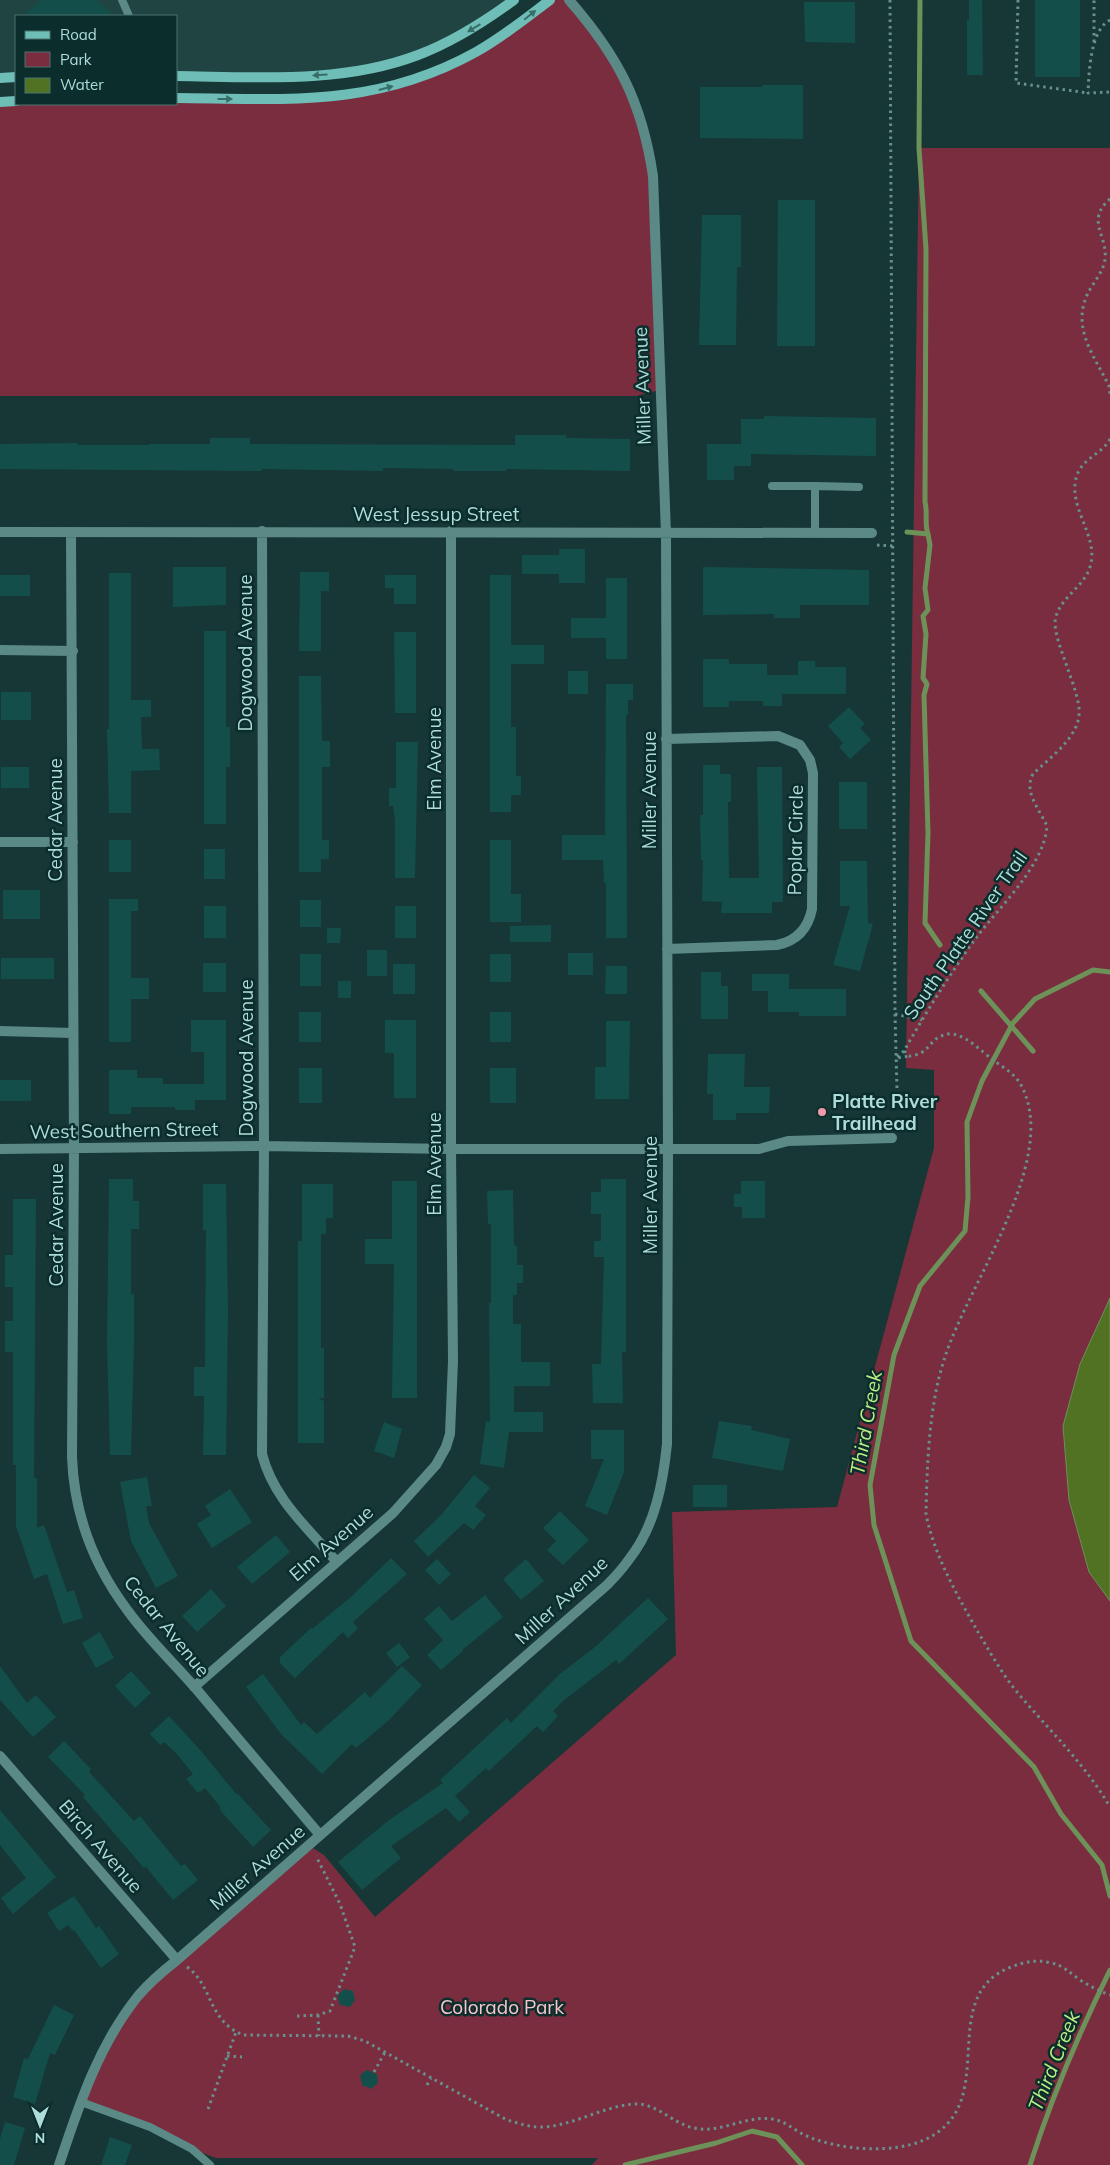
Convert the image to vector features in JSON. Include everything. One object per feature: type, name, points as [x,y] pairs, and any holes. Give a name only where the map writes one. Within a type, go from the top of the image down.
[{"type":"street","points":[[178,76],[300,76],[348,73],[373,68],[419,55],[460,36],[514,0]]},
{"type":"street","points":[[178,98],[322,99],[378,90],[427,75],[476,52],[501,37],[550,0]]},
{"type":"street","name":"Miller Avenue","points":[[59,2165],[92,2072],[110,2034],[138,1996],[308,1845],[607,1586],[631,1558],[639,1544],[658,1497],[664,1468],[666,1444],[668,1149],[666,534],[653,176],[643,123],[618,67],[600,39],[569,0]]},
{"type":"street","points":[[0,78],[15,77]]},
{"type":"street","points":[[0,102],[15,101]]},
{"type":"street","name":"Dogwood Avenue","points":[[262,531],[264,1146],[262,1454],[267,1474],[277,1492],[336,1561]]},
{"type":"street","name":"West Jessup Street","points":[[0,532],[451,531],[666,534],[872,533]]},
{"type":"street","name":"Elm Avenue","points":[[194,1687],[393,1513],[436,1465],[446,1447],[450,1434],[454,1361],[451,1149],[451,531]]},
{"type":"street","name":"Cedar Avenue","points":[[71,532],[74,1148],[72,1457],[79,1511],[83,1527],[114,1592],[129,1613],[320,1835]]},
{"type":"street","points":[[0,650],[73,651]]},
{"type":"street","name":"Poplar Circle","points":[[666,739],[778,736],[800,745],[810,760],[813,773],[812,909],[806,929],[787,943],[777,945],[667,949]]},
{"type":"street","points":[[0,842],[73,842]]},
{"type":"street","points":[[0,1032],[73,1033]]},
{"type":"street","name":"West Southern Street","points":[[0,1149],[264,1146],[451,1149],[759,1149],[788,1142],[892,1138]]},
{"type":"street","name":"Birch Avenue","points":[[0,1756],[177,1960]]},
{"type":"lane","points":[[122,0],[130,15]]},
{"type":"lane","points":[[772,486],[859,487]]},
{"type":"lane","points":[[815,486],[815,532]]},
{"type":"lane","points":[[81,2102],[150,2126],[192,2149],[210,2165]]},
{"type":"path","points":[[890,0],[894,1014],[897,1090]]},
{"type":"path","points":[[1018,0],[1016,83],[1088,93],[1110,92]]},
{"type":"path","points":[[1088,93],[1094,45],[1094,0]]},
{"type":"path","points":[[1094,45],[1099,32],[1110,20]]},
{"type":"path","points":[[1110,199],[1105,204],[1097,220],[1106,259],[1082,309],[1081,322],[1085,338],[1109,386],[1110,394]]},
{"type":"path","name":"South Platte River Trail","points":[[896,1058],[904,1051],[922,1020],[976,939],[1032,866],[1044,844],[1047,826],[1034,803],[1029,786],[1030,780],[1033,774],[1072,736],[1080,710],[1057,636],[1055,623],[1059,610],[1090,568],[1093,555],[1077,506],[1075,486],[1077,474],[1083,464],[1107,444],[1110,439]]},
{"type":"path","points":[[894,1014],[922,1020]]},
{"type":"path","name":"South Platte River Trail","points":[[896,1058],[921,1053],[937,1037],[951,1034],[963,1038],[1009,1071],[1020,1083],[1028,1102],[1031,1126],[1029,1153],[1016,1201],[958,1321],[944,1358],[935,1398],[926,1514],[929,1531],[958,1596],[994,1660],[1016,1691],[1095,1783],[1110,1807]]},
{"type":"path","points":[[904,1051],[910,1056]]},
{"type":"path","points":[[298,2016],[318,2015],[330,2010],[355,1947],[340,1904],[320,1862],[308,1845]]},
{"type":"path","points":[[190,1969],[203,1987],[218,2016],[236,2032],[244,2035],[348,2036],[365,2041],[507,2120],[525,2125],[540,2127],[556,2125],[622,2106],[637,2104],[652,2107],[678,2122],[694,2128],[711,2129],[753,2120],[771,2119],[833,2146],[867,2148],[904,2146],[922,2141],[939,2132],[953,2117],[963,2100],[967,2084],[968,2036],[974,2005],[989,1981],[1004,1970],[1037,1960],[1053,1963],[1068,1970],[1094,1988],[1110,1995]]},
{"type":"path","points":[[318,2015],[319,2036]]},
{"type":"path","points":[[208,2108],[236,2032]]},
{"type":"path","points":[[374,2072],[385,2052]]},
{"type":"path","points":[[227,2056],[242,2057]]},
{"type":"path","points":[[427,2086],[431,2078]]},
{"type":"shaded area","points":[[0,0],[514,0],[440,45],[348,73],[178,76],[178,15],[15,15],[15,77],[0,78]]},
{"type":"green space","points":[[550,0],[569,0],[609,53],[648,144],[660,390],[636,396],[0,396],[0,102],[15,102],[15,105],[178,105],[178,98],[338,97],[453,64]]},
{"type":"green space","name":"Colorado Park","points":[[919,148],[1110,148],[1110,1298],[1080,1364],[1063,1426],[1069,1500],[1089,1572],[1110,1601],[1110,2165],[592,2165],[598,2158],[216,2158],[192,2149],[150,2127],[81,2102],[138,1996],[308,1845],[324,1855],[375,1917],[676,1655],[672,1512],[837,1507],[934,1148],[934,1070],[906,1068]]},
{"type":"water","points":[[1110,1298],[1110,1601],[1089,1572],[1069,1500],[1063,1426],[1080,1364]]},
{"type":"building","points":[[41,0],[97,0],[113,15],[25,15]]},
{"type":"building","points":[[969,0],[982,0],[983,75],[967,75]]},
{"type":"building","points":[[1035,0],[1080,0],[1080,77],[1035,77]]},
{"type":"building","points":[[804,2],[855,2],[855,43],[805,42]]},
{"type":"building","points":[[762,85],[803,85],[803,139],[700,138],[700,87],[762,87]]},
{"type":"building","points":[[778,200],[815,200],[815,346],[777,346]]},
{"type":"building","points":[[702,215],[741,215],[741,267],[737,267],[736,345],[699,345]]},
{"type":"building","points":[[764,416],[876,418],[876,456],[751,454],[751,466],[734,466],[734,480],[707,480],[707,444],[741,444],[741,419],[764,419]]},
{"type":"building","points":[[515,435],[566,435],[566,438],[630,439],[630,471],[506,469],[506,471],[453,471],[453,469],[383,468],[383,471],[0,469],[0,444],[210,444],[210,438],[250,438],[250,444],[515,445]]},
{"type":"building","points":[[559,549],[585,549],[585,583],[559,583],[559,574],[522,574],[522,555],[559,555]]},
{"type":"building","points":[[173,567],[226,567],[226,605],[173,607]]},
{"type":"building","points":[[703,567],[869,570],[869,605],[800,605],[800,618],[774,618],[774,614],[703,615]]},
{"type":"building","points":[[300,572],[329,572],[329,591],[321,591],[321,651],[299,651]]},
{"type":"building","points":[[109,573],[131,573],[131,700],[151,700],[151,717],[141,717],[142,749],[159,749],[160,770],[131,771],[131,813],[109,813],[107,729],[109,729]]},
{"type":"building","points":[[0,575],[30,575],[30,596],[0,596]]},
{"type":"building","points":[[385,575],[416,575],[416,604],[394,604],[394,588],[385,588]]},
{"type":"building","points":[[490,575],[511,575],[511,645],[544,645],[544,664],[511,664],[511,727],[516,727],[516,776],[521,776],[521,795],[511,795],[511,812],[490,812]]},
{"type":"building","points":[[606,578],[627,578],[627,659],[606,659],[606,638],[571,638],[571,618],[606,618]]},
{"type":"building","points":[[204,631],[226,631],[226,727],[230,727],[230,767],[226,767],[226,824],[204,824]]},
{"type":"building","points":[[394,632],[416,632],[416,713],[395,713]]},
{"type":"building","points":[[703,659],[729,659],[729,664],[767,664],[767,675],[798,675],[798,661],[815,661],[815,667],[846,667],[846,694],[782,694],[782,706],[763,706],[763,701],[729,701],[729,707],[703,707]]},
{"type":"building","points":[[568,671],[588,671],[588,694],[568,694]]},
{"type":"building","points":[[299,676],[321,676],[322,741],[330,741],[330,767],[322,767],[322,840],[329,840],[329,859],[321,859],[321,872],[299,872]]},
{"type":"building","points":[[606,684],[633,684],[633,700],[628,700],[628,715],[626,715],[627,938],[606,938],[606,883],[604,883],[603,860],[562,860],[562,835],[605,835]]},
{"type":"building","points":[[1,692],[31,692],[31,720],[1,720]]},
{"type":"building","points":[[849,707],[865,724],[860,728],[871,740],[850,759],[839,747],[843,743],[828,726]]},
{"type":"building","points":[[396,742],[418,742],[415,878],[395,878],[395,820],[393,806],[389,806],[389,788],[396,788]]},
{"type":"building","points":[[703,765],[720,765],[720,774],[731,774],[731,802],[728,802],[729,878],[759,878],[757,767],[782,767],[783,902],[772,902],[772,913],[721,913],[722,902],[702,901],[703,860],[701,860],[700,815],[703,815]]},
{"type":"building","points":[[1,767],[29,767],[29,788],[1,788]]},
{"type":"building","points":[[839,782],[867,782],[867,829],[839,829]]},
{"type":"building","points":[[109,840],[131,840],[131,872],[109,872]]},
{"type":"building","points":[[490,840],[511,840],[511,894],[521,894],[521,922],[490,922]]},
{"type":"building","points":[[204,849],[225,849],[225,879],[204,879]]},
{"type":"building","points":[[840,861],[867,861],[868,923],[873,924],[860,971],[833,965],[850,906],[840,906]]},
{"type":"building","points":[[3,890],[40,890],[40,919],[3,919]]},
{"type":"building","points":[[109,899],[138,899],[138,911],[131,911],[131,978],[149,978],[149,999],[131,999],[131,1042],[109,1042]]},
{"type":"building","points":[[300,900],[321,900],[321,927],[300,927]]},
{"type":"building","points":[[204,906],[226,906],[226,938],[204,938]]},
{"type":"building","points":[[395,906],[416,906],[416,938],[395,938]]},
{"type":"building","points":[[551,925],[551,942],[510,942],[510,926]]},
{"type":"building","points":[[327,928],[341,928],[340,943],[327,943]]},
{"type":"building","points":[[367,950],[387,950],[387,976],[367,976]]},
{"type":"building","points":[[568,953],[593,953],[593,975],[568,975]]},
{"type":"building","points":[[300,954],[321,954],[321,986],[300,986]]},
{"type":"building","points":[[490,954],[511,954],[511,982],[490,982]]},
{"type":"building","points":[[1,958],[54,958],[54,979],[1,979]]},
{"type":"building","points":[[203,963],[226,963],[226,992],[203,992]]},
{"type":"building","points":[[393,964],[415,964],[415,994],[393,994]]},
{"type":"building","points":[[606,966],[627,966],[627,994],[605,994]]},
{"type":"building","points":[[701,972],[721,972],[721,986],[728,986],[728,1019],[701,1019]]},
{"type":"building","points":[[752,974],[789,974],[789,989],[846,989],[846,1016],[799,1016],[799,1012],[768,1012],[768,991],[752,991]]},
{"type":"building","points":[[338,981],[351,981],[351,998],[338,998]]},
{"type":"building","points":[[299,1012],[321,1012],[321,1042],[299,1042]]},
{"type":"building","points":[[490,1012],[511,1012],[511,1042],[490,1042]]},
{"type":"building","points":[[191,1020],[226,1020],[226,1100],[195,1100],[195,1110],[175,1110],[175,1107],[131,1107],[131,1114],[109,1114],[109,1070],[137,1070],[137,1078],[163,1078],[163,1084],[204,1084],[204,1052],[191,1052]]},
{"type":"building","points":[[385,1020],[416,1020],[416,1098],[394,1098],[394,1053],[385,1053]]},
{"type":"building","points":[[606,1021],[630,1021],[629,1099],[595,1099],[595,1067],[606,1067]]},
{"type":"building","points":[[708,1054],[745,1054],[744,1087],[770,1087],[769,1113],[736,1113],[736,1120],[713,1120],[713,1094],[707,1094]]},
{"type":"building","points":[[299,1068],[322,1068],[322,1103],[299,1103]]},
{"type":"building","points":[[490,1068],[516,1068],[516,1103],[490,1103]]},
{"type":"building","points":[[0,1080],[31,1080],[31,1101],[0,1101]]},
{"type":"building","points":[[109,1179],[133,1179],[133,1201],[139,1201],[139,1229],[131,1229],[131,1294],[134,1294],[134,1344],[131,1455],[110,1455],[107,1344]]},
{"type":"building","points":[[601,1179],[626,1179],[626,1352],[622,1352],[623,1403],[593,1403],[592,1364],[601,1364],[604,1257],[594,1257],[594,1241],[601,1241],[601,1214],[591,1214],[591,1192],[601,1192]]},
{"type":"building","points":[[392,1181],[417,1181],[417,1398],[392,1398],[394,1264],[365,1264],[365,1239],[392,1239]]},
{"type":"building","points":[[741,1181],[765,1181],[765,1218],[742,1218],[742,1207],[734,1207],[734,1194],[741,1194]]},
{"type":"building","points":[[203,1184],[226,1184],[228,1313],[226,1455],[203,1455],[204,1396],[194,1396],[194,1367],[205,1367],[206,1230],[203,1230]]},
{"type":"building","points":[[302,1184],[333,1184],[333,1218],[326,1218],[326,1234],[321,1234],[321,1348],[324,1348],[324,1398],[318,1398],[324,1401],[324,1443],[298,1443],[298,1241],[302,1241]]},
{"type":"building","points":[[513,1190],[514,1246],[517,1246],[517,1265],[523,1265],[523,1283],[517,1283],[517,1295],[513,1295],[513,1324],[521,1324],[521,1362],[550,1362],[550,1386],[514,1386],[514,1412],[543,1412],[543,1432],[509,1432],[504,1468],[480,1464],[486,1421],[490,1422],[489,1303],[491,1303],[491,1224],[488,1224],[487,1191]]},
{"type":"building","points":[[13,1199],[36,1199],[34,1478],[37,1478],[37,1528],[44,1525],[67,1592],[74,1590],[83,1618],[63,1624],[47,1574],[34,1579],[16,1526],[16,1465],[13,1465],[13,1352],[5,1352],[5,1321],[13,1321],[13,1287],[5,1287],[5,1255],[13,1255]]},
{"type":"building","points":[[719,1421],[752,1426],[751,1430],[790,1439],[783,1471],[712,1458]]},
{"type":"building","points":[[384,1422],[402,1429],[394,1458],[374,1451]]},
{"type":"building","points":[[591,1430],[624,1430],[624,1472],[607,1515],[585,1506],[604,1459],[591,1459]]},
{"type":"building","points":[[474,1475],[490,1488],[475,1506],[486,1515],[473,1530],[464,1523],[428,1557],[414,1541],[441,1515]]},
{"type":"building","points":[[147,1477],[152,1506],[146,1506],[149,1523],[178,1576],[156,1588],[131,1541],[120,1482]]},
{"type":"building","points":[[693,1485],[727,1485],[727,1507],[693,1507]]},
{"type":"building","points":[[230,1489],[252,1522],[212,1548],[197,1524],[211,1515],[205,1506]]},
{"type":"building","points":[[560,1511],[589,1540],[563,1565],[547,1550],[556,1541],[543,1528]]},
{"type":"building","points":[[276,1535],[290,1552],[252,1584],[237,1567]]},
{"type":"building","points":[[391,1558],[407,1574],[353,1622],[358,1628],[348,1638],[343,1632],[295,1678],[280,1663],[280,1657],[311,1628],[351,1597]]},
{"type":"building","points":[[437,1559],[451,1574],[439,1585],[425,1570]]},
{"type":"building","points":[[526,1559],[544,1581],[521,1600],[503,1579]]},
{"type":"building","points":[[211,1589],[226,1606],[197,1632],[182,1616]]},
{"type":"building","points":[[485,1595],[503,1617],[462,1650],[441,1670],[427,1655],[443,1640],[424,1619],[439,1606],[452,1621]]},
{"type":"building","points":[[648,1598],[668,1619],[619,1664],[616,1660],[563,1701],[553,1711],[558,1716],[543,1732],[537,1726],[489,1771],[486,1768],[455,1796],[470,1812],[459,1822],[446,1808],[391,1846],[401,1858],[362,1890],[338,1862],[389,1820],[443,1783],[440,1780],[507,1718],[511,1723],[560,1674],[595,1647]]},
{"type":"building","points":[[100,1632],[114,1658],[96,1668],[82,1643]]},
{"type":"building","points":[[399,1643],[410,1657],[397,1667],[386,1653]]},
{"type":"building","points":[[0,1666],[27,1703],[36,1695],[56,1717],[33,1737],[0,1700]]},
{"type":"building","points":[[402,1666],[422,1685],[389,1720],[356,1748],[352,1744],[322,1774],[281,1734],[246,1687],[263,1674],[301,1725],[304,1722],[317,1734],[365,1692],[370,1698]]},
{"type":"building","points":[[131,1671],[151,1693],[135,1708],[115,1686]]},
{"type":"building","points":[[169,1716],[237,1795],[271,1830],[253,1847],[220,1810],[221,1808],[205,1788],[198,1793],[186,1779],[193,1774],[176,1753],[164,1742],[160,1745],[150,1734]]},
{"type":"building","points":[[64,1741],[91,1769],[89,1772],[134,1821],[140,1816],[181,1866],[185,1864],[198,1880],[173,1900],[83,1797],[85,1795],[48,1757]]},
{"type":"building","points":[[0,1810],[56,1877],[13,1914],[1,1898],[26,1878],[0,1845]]},
{"type":"building","points":[[74,1896],[96,1928],[99,1926],[119,1954],[101,1968],[74,1930],[68,1925],[59,1931],[47,1913]]},
{"type":"building","points":[[344,1989],[353,1991],[355,2000],[350,2007],[340,2005],[337,1996]]},
{"type":"building","points":[[54,2005],[74,2015],[55,2055],[50,2053],[35,2104],[13,2097],[24,2058],[28,2059]]},
{"type":"building","points":[[367,2070],[377,2074],[378,2083],[371,2089],[362,2085],[360,2075]]},
{"type":"building","points":[[5,2122],[25,2128],[14,2165],[0,2165],[0,2139]]},
{"type":"building","points":[[110,2137],[132,2145],[125,2165],[101,2165]]},
{"type":"waterway","points":[[920,0],[919,148],[926,249],[925,502],[928,534]]},
{"type":"waterway","points":[[907,532],[928,534],[930,545],[925,588],[928,610],[923,616],[926,634],[923,678],[927,684],[924,695],[928,833],[925,923],[940,945]]},
{"type":"waterway","name":"Third Creek","points":[[1110,972],[1093,970],[1035,999],[1013,1023],[982,1081],[967,1122],[968,1197],[965,1231],[920,1286],[894,1355],[870,1485],[874,1525],[911,1641],[1034,1767],[1061,1814],[1102,1865],[1110,1896]]},
{"type":"waterway","points":[[981,991],[1033,1051]]},
{"type":"waterway","name":"Third Creek","points":[[1030,2165],[1066,2066],[1110,1970]]},
{"type":"waterway","name":"Third Creek","points":[[625,2165],[716,2143],[752,2131],[777,2137],[802,2165]]},
{"type":"place","name":"Platte River Trailhead","points":[[822,1112]]}]
